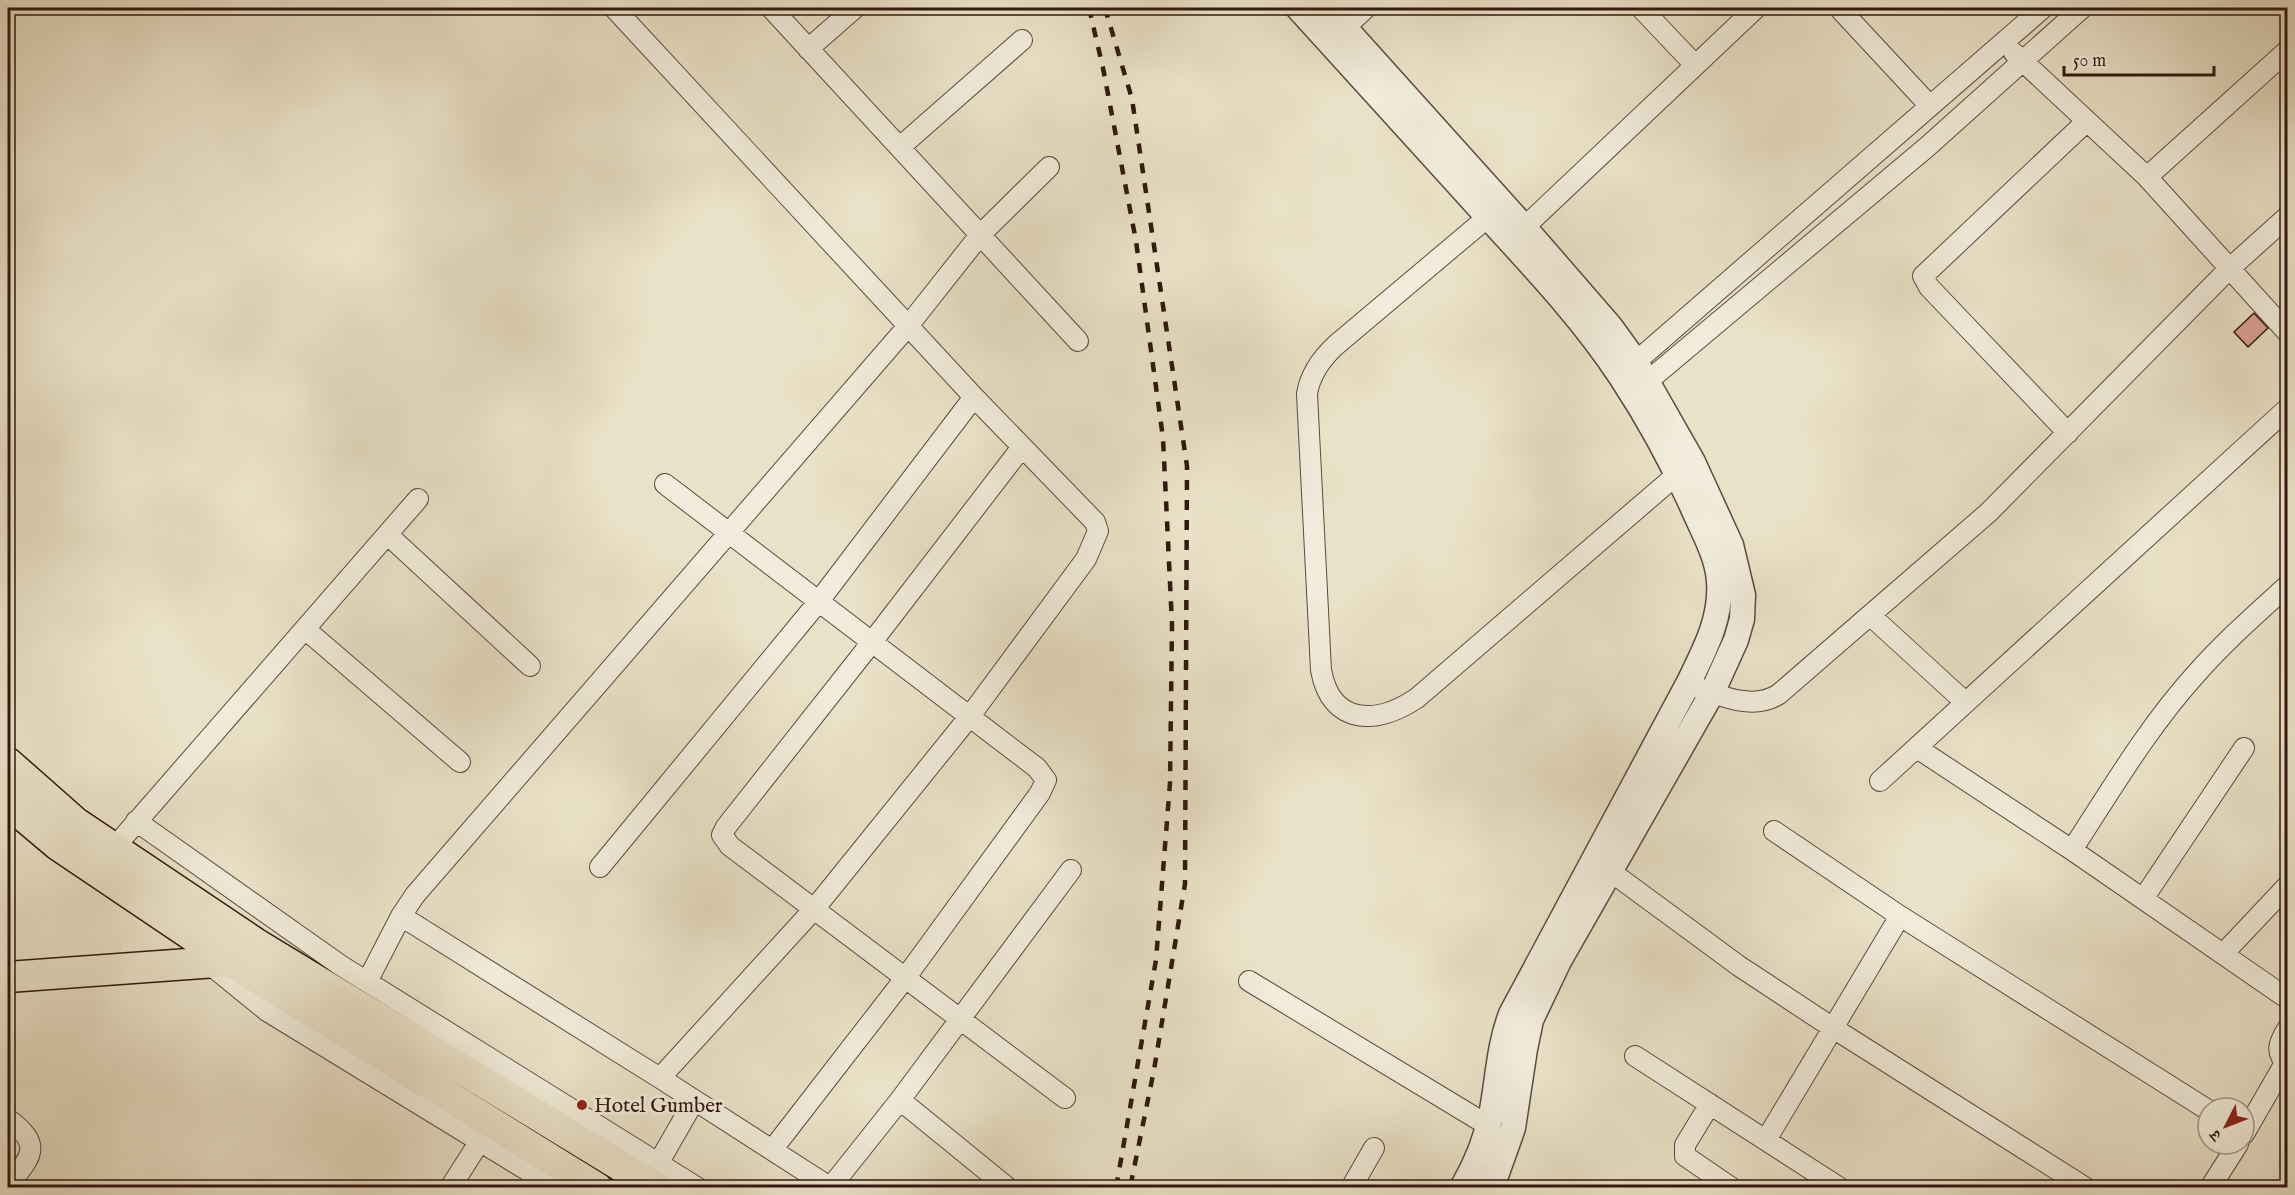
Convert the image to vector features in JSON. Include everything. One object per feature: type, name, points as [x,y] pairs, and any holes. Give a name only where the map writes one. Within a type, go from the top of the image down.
[{"type":"main road","points":[[9,774],[76,823],[283,960],[658,1175]]},
{"type":"main road","points":[[8,803],[58,845],[219,962],[262,981],[597,1188]]},
{"type":"main road","points":[[8,977],[219,962]]},
{"type":"street","points":[[614,8],[974,397],[1095,522],[1098,531],[1086,559],[970,716],[815,908],[660,1078]]},
{"type":"street","points":[[771,8],[1078,341]]},
{"type":"street","points":[[808,49],[855,8]]},
{"type":"street","points":[[1337,35],[1366,8]]},
{"type":"street","points":[[1641,8],[1695,65]]},
{"type":"street","points":[[1517,234],[1756,8]]},
{"type":"street","points":[[1839,8],[1930,106]]},
{"type":"street","points":[[1634,378],[1930,106],[2003,43],[2033,10],[2050,36]]},
{"type":"street","points":[[1315,11],[1517,234],[1610,326],[1634,378],[1731,545],[1743,595],[1742,619],[1736,640],[1712,693],[1602,866],[1512,1014],[1502,1042],[1489,1126],[1466,1186]]},
{"type":"street","points":[[1634,378],[1927,147],[2050,36],[2071,11]]},
{"type":"street","points":[[1337,35],[1488,217],[1517,234]]},
{"type":"street","points":[[900,147],[1022,40]]},
{"type":"street","points":[[2003,43],[2147,177],[2288,333]]},
{"type":"street","points":[[2147,177],[2287,52]]},
{"type":"street","points":[[2068,433],[1929,287],[1923,276],[2087,121]]},
{"type":"street","points":[[367,982],[402,916],[423,886],[908,326],[980,235],[1049,167]]},
{"type":"street","points":[[1688,684],[1712,693],[1753,703],[1771,699],[1871,616],[1988,513],[2229,269],[2288,216]]},
{"type":"street","points":[[1488,217],[1331,350],[1319,363],[1308,386],[1321,670],[1330,698],[1346,711],[1361,716],[1390,713],[1404,707],[1685,468]]},
{"type":"street","points":[[600,867],[819,601],[974,397]]},
{"type":"street","points":[[1880,782],[2288,408]]},
{"type":"street","points":[[1022,447],[722,835],[730,846],[1065,1098]]},
{"type":"street","points":[[1489,1188],[1497,1173],[1513,1128],[1525,1049],[1532,1020],[1707,645],[1716,621],[1720,603],[1719,578],[1685,468]]},
{"type":"street","points":[[665,484],[970,716],[1037,768],[1044,776],[1045,783],[1033,802],[906,977],[772,1150]]},
{"type":"street","points":[[95,871],[136,820],[418,499]]},
{"type":"street","points":[[388,535],[530,666]]},
{"type":"street","points":[[2072,850],[2143,742],[2194,676],[2226,642],[2288,585]]},
{"type":"street","points":[[1871,616],[1965,702]]},
{"type":"street","points":[[304,629],[460,762]]},
{"type":"street","points":[[1917,748],[2072,850],[2288,999]]},
{"type":"street","points":[[2143,899],[2244,748]]},
{"type":"street","points":[[136,820],[340,965],[658,1175],[698,1188]]},
{"type":"street","points":[[1774,831],[1900,916],[2196,1102]]},
{"type":"street","points":[[1602,866],[1739,966],[2086,1188]]},
{"type":"street","points":[[402,916],[660,1078],[825,1186],[830,1186],[900,1100],[1071,870]]},
{"type":"street","points":[[2223,954],[2288,885]]},
{"type":"street","points":[[1766,1140],[1900,916]]},
{"type":"street","points":[[219,962],[267,1011],[552,1186]]},
{"type":"street","points":[[1249,981],[1489,1126]]},
{"type":"street","points":[[2256,1114],[2286,1064],[2280,1052],[2279,1042],[2288,1028]]},
{"type":"street","points":[[1635,1056],[1840,1188]]},
{"type":"street","points":[[900,1100],[1008,1188]]},
{"type":"street","points":[[658,1175],[694,1101]]},
{"type":"street","points":[[1710,1104],[1684,1149],[1685,1156],[1708,1181],[1732,1188]]},
{"type":"street","points":[[8,1119],[25,1134],[31,1148],[28,1159],[8,1186]]},
{"type":"street","points":[[450,1188],[480,1141]]},
{"type":"street","points":[[1351,1188],[1374,1148]]},
{"type":"street","points":[[2210,1188],[2230,1156]]},
{"type":"building","points":[[2254,313],[2268,328],[2248,347],[2234,332]]},
{"type":"railway","points":[[1089,8],[1103,68],[1136,241],[1163,438],[1172,624],[1170,783],[1156,960],[1116,1188]]},
{"type":"railway","points":[[1105,8],[1132,99],[1187,466],[1185,884],[1154,1070],[1130,1188]]},
{"type":"place","name":"Hotel Gumber","points":[[582,1105]]}]
